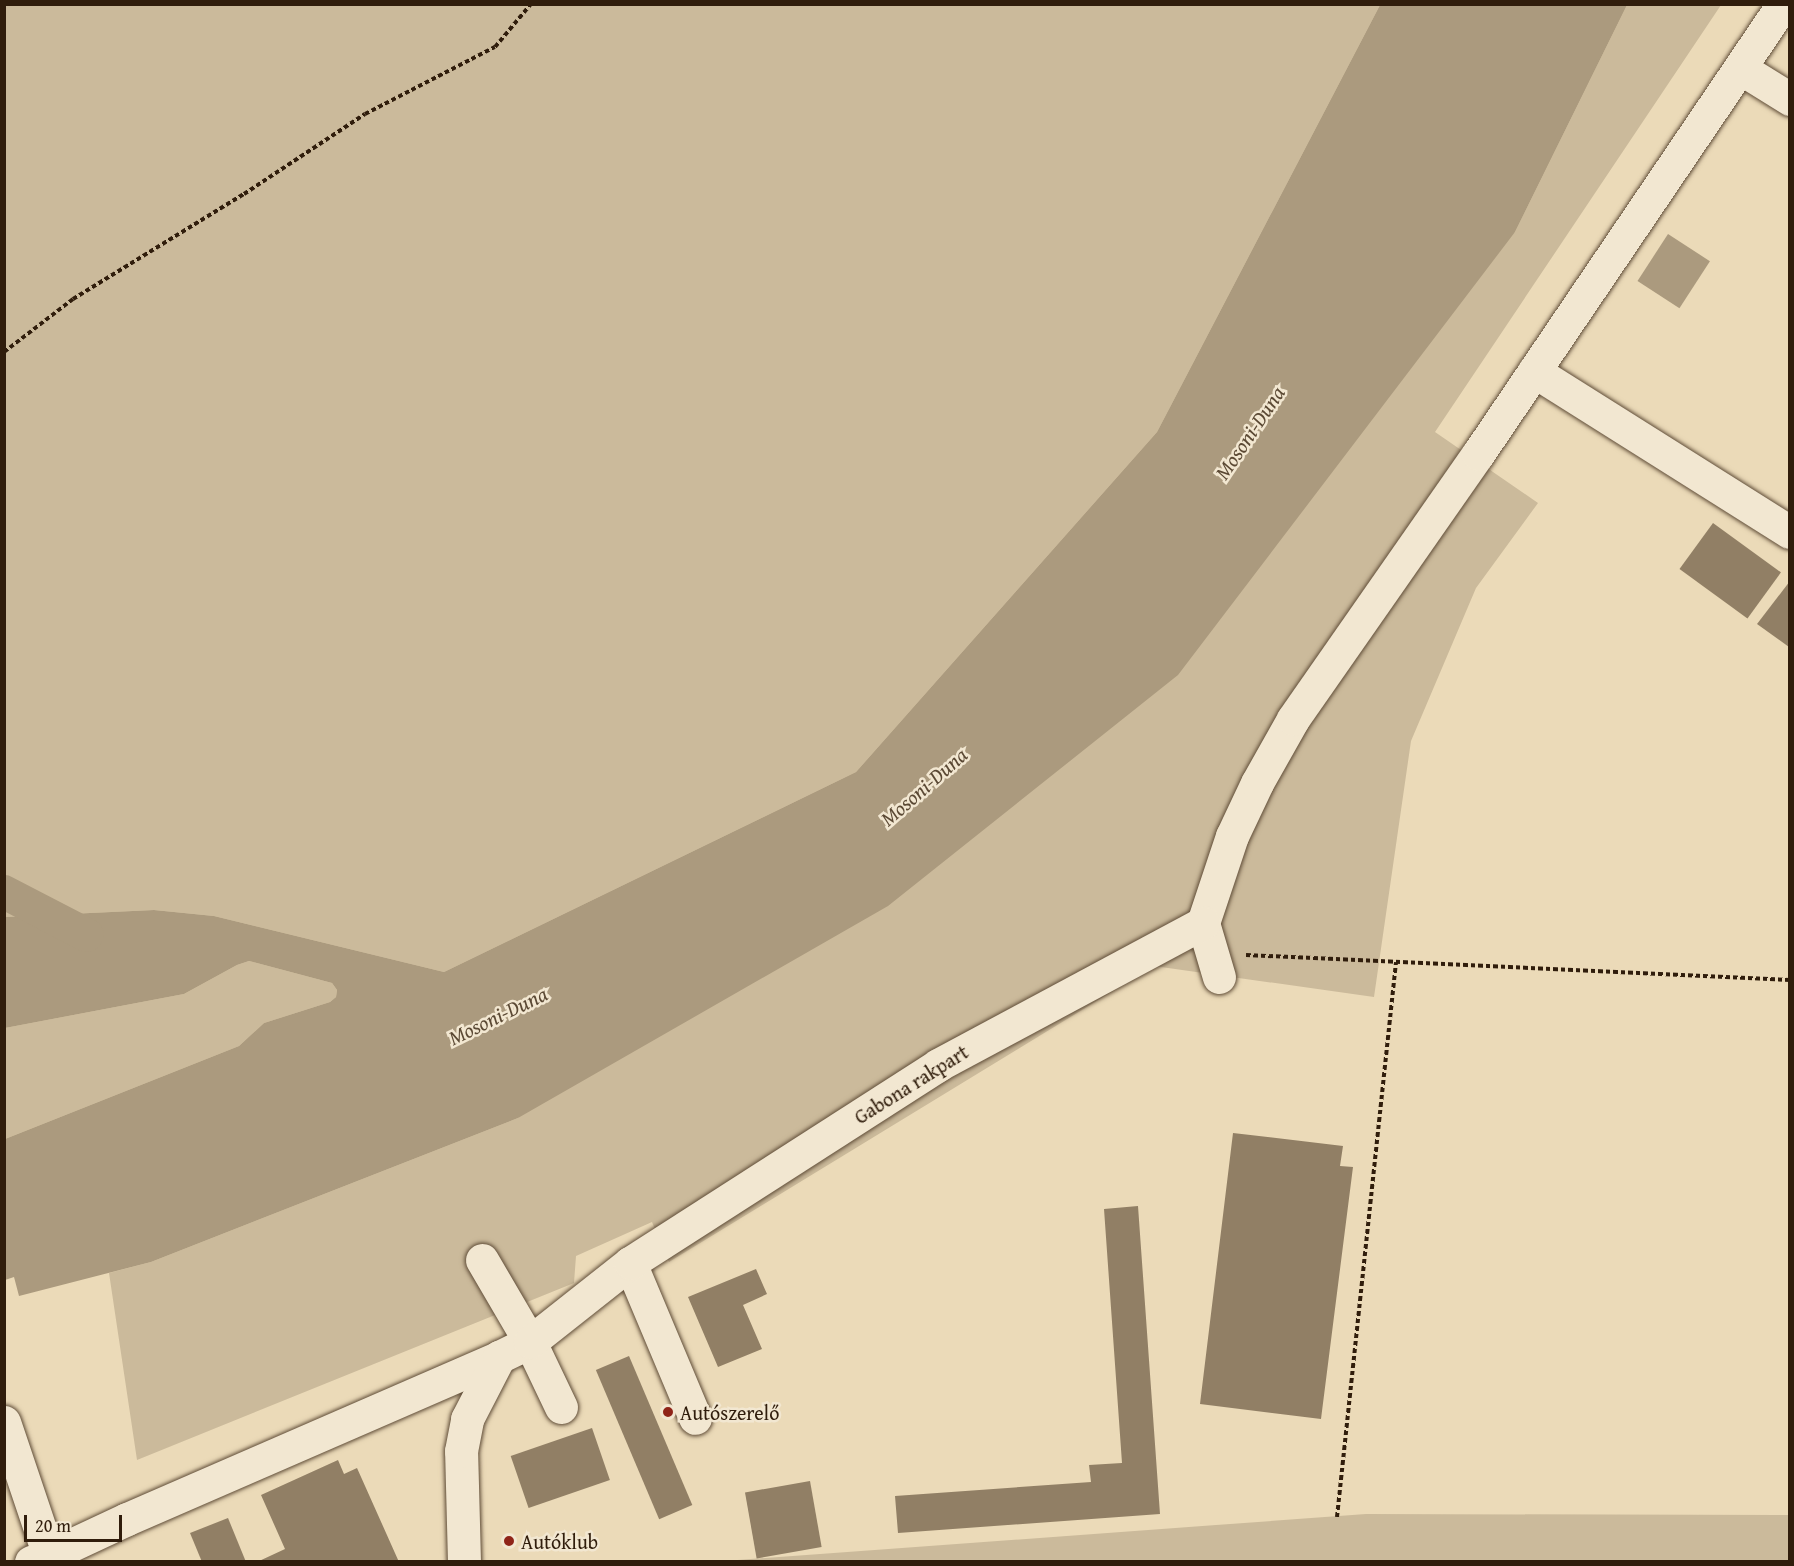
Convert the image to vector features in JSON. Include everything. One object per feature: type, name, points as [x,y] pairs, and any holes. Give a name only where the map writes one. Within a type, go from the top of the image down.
[{"type":"street","points":[[1216,965],[1203,923],[1232,836],[1257,783],[1293,719],[1478,454],[1783,4]]},
{"type":"street","points":[[1740,68],[1790,99]]},
{"type":"street","points":[[1534,371],[1790,532]]},
{"type":"street","name":"Gabona rakpart","points":[[44,1559],[127,1519],[530,1342],[630,1263],[938,1065],[1203,923]]},
{"type":"street","points":[[482,1260],[530,1342],[561,1407]]},
{"type":"street","points":[[630,1263],[695,1418]]},
{"type":"street","points":[[464,1562],[461,1451],[467,1419],[499,1357]]},
{"type":"street","points":[[4,1422],[44,1559]]},
{"type":"path","points":[[4,352],[73,299],[244,195],[365,114],[495,46],[531,4]]},
{"type":"path","points":[[1216,965],[1396,962],[1790,981]]},
{"type":"path","points":[[1337,1516],[1396,962]]},
{"type":"shaded area","points":[[5,5],[1380,5],[1157,432],[856,772],[444,972],[214,916],[154,910],[5,917]]},
{"type":"shaded area","points":[[1627,5],[1721,5],[1435,432],[1538,503],[1476,588],[1411,741],[1374,997],[1154,966],[669,1262],[652,1222],[576,1256],[574,1283],[137,1460],[109,1273],[151,1262],[518,1118],[1515,232]]},
{"type":"shaded area","points":[[249,961],[332,983],[337,990],[336,997],[330,1002],[264,1023],[239,1046],[5,1139],[5,1028],[184,994],[237,965]]},
{"type":"shaded area","points":[[1366,1514],[1790,1515],[1789,1562],[711,1562]]},
{"type":"water","name":"Mosoni-Duna","points":[[1380,5],[1627,5],[1515,232],[1178,675],[888,906],[518,1118],[151,1262],[19,1296],[14,1277],[5,1280],[5,1139],[239,1046],[264,1023],[330,1002],[336,997],[337,990],[332,983],[249,961],[237,965],[184,994],[5,1028],[5,917],[154,910],[214,916],[444,972],[856,772],[1157,432]]},
{"type":"water","points":[[1668,234],[1710,261],[1679,308],[1638,281]]},
{"type":"building","points":[[1713,523],[1781,572],[1747,618],[1679,569]]},
{"type":"building","points":[[1790,581],[1790,646],[1789,647],[1757,624]]},
{"type":"building","points":[[1233,1133],[1343,1146],[1340,1166],[1353,1167],[1321,1419],[1200,1404]]},
{"type":"building","points":[[1138,1206],[1160,1514],[898,1533],[895,1496],[1091,1482],[1089,1465],[1122,1463],[1104,1209]]},
{"type":"building","points":[[756,1269],[767,1294],[743,1305],[762,1349],[718,1367],[688,1297]]},
{"type":"building","points":[[629,1356],[692,1505],[659,1519],[596,1370]]},
{"type":"building","points":[[592,1428],[610,1480],[529,1508],[511,1456]]},
{"type":"building","points":[[338,1460],[344,1474],[357,1468],[399,1562],[257,1562],[285,1549],[261,1495]]},
{"type":"building","points":[[810,1481],[822,1547],[757,1558],[745,1492]]},
{"type":"building","points":[[228,1518],[246,1562],[202,1562],[190,1533]]},
{"type":"waterway","points":[[4,892],[87,935]]},
{"type":"place","name":"Autószerelő","points":[[668,1412]]},
{"type":"place","name":"Autóklub","points":[[509,1541]]}]
